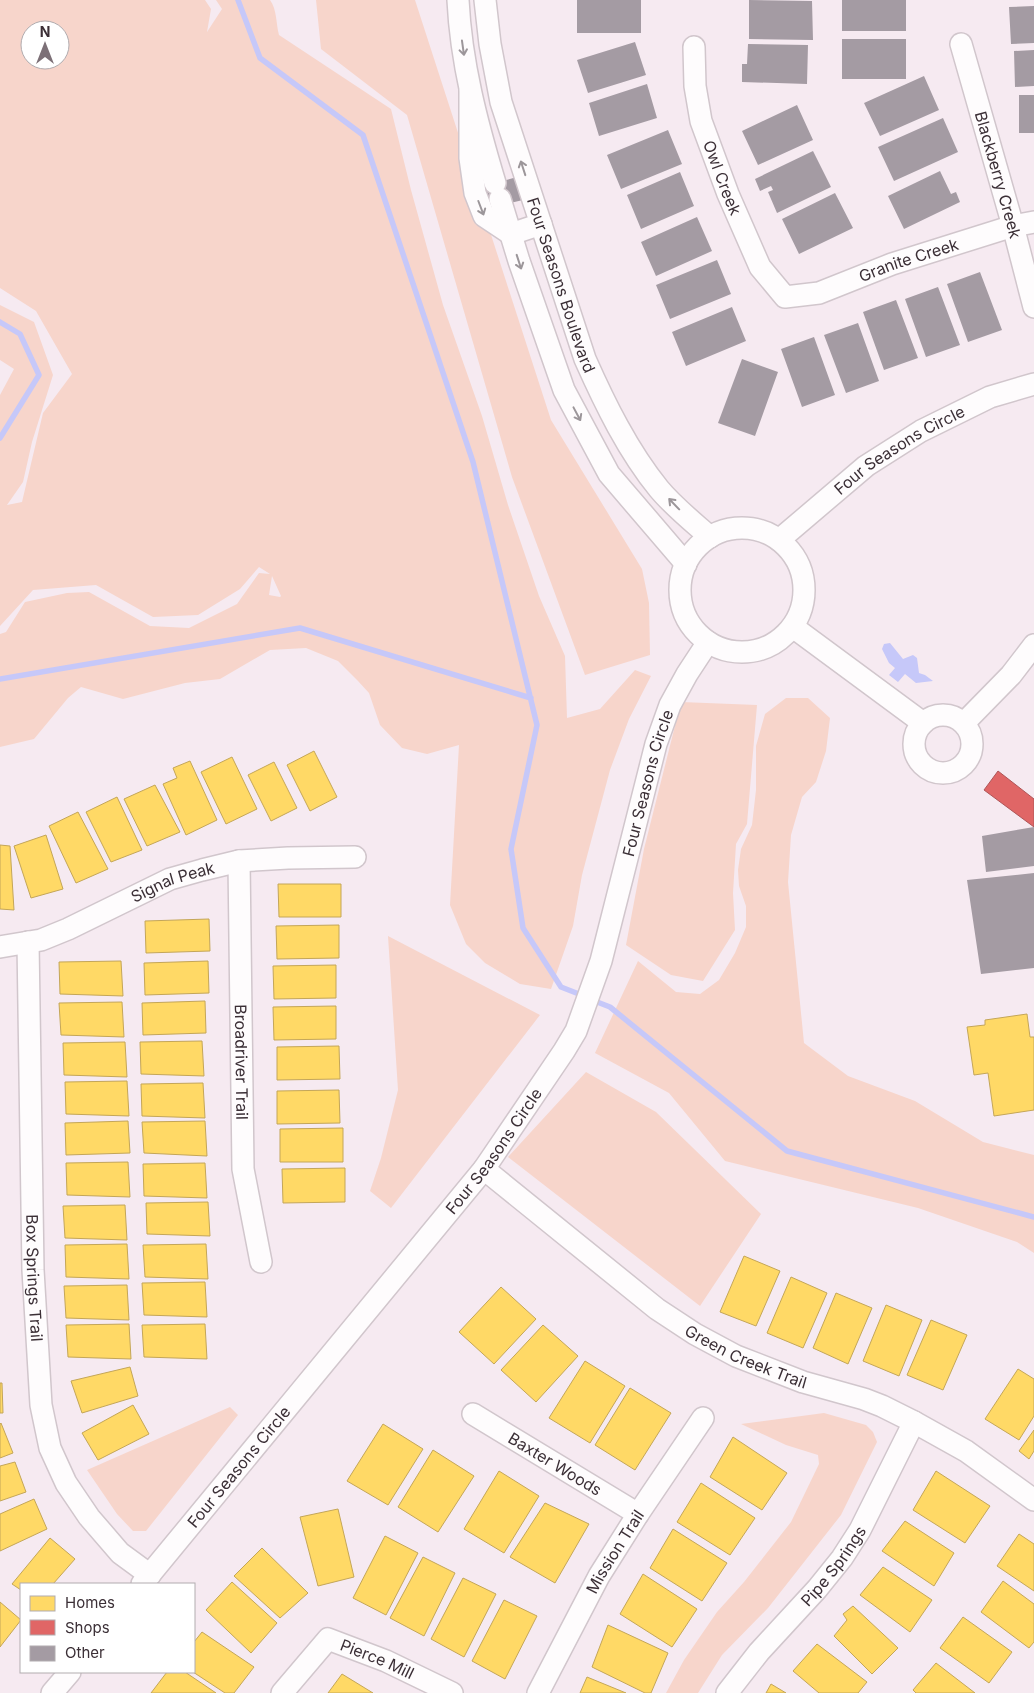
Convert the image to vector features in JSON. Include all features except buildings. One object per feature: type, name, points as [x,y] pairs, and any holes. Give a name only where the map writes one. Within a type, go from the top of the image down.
[{"type":"street","name":"Four Seasons Boulevard","points":[[458,0],[470,91],[483,143],[525,280],[564,390],[609,474],[686,564]]},
{"type":"street","name":"Four Seasons Boulevard","points":[[485,0],[494,72],[585,359],[601,396],[637,459],[659,490],[710,537]]},
{"type":"street","name":"Blackberry Creek","points":[[961,44],[1034,307]]},
{"type":"street","name":"Owl Creek","points":[[694,47],[695,86],[701,121],[728,194],[760,267],[785,297]]},
{"type":"street","name":"Four Seasons Boulevard","points":[[470,91],[470,158],[476,193],[484,216],[511,234]]},
{"type":"street","points":[[483,143],[512,133]]},
{"type":"street","name":"Granite Creek","points":[[785,297],[820,293],[892,264],[1013,226],[1034,222]]},
{"type":"street","points":[[511,234],[541,224]]},
{"type":"street","name":"Four Seasons Circle","points":[[779,540],[866,466],[921,431],[990,397],[1034,384]]},
{"type":"street","points":[[745,528],[763,531],[779,540],[793,553],[802,571],[805,590],[802,610],[793,627],[780,640],[763,649],[744,653],[725,650],[708,642],[695,631],[685,616],[680,598],[680,581],[686,564],[696,548],[710,537],[727,530],[745,528]]},
{"type":"street","points":[[793,627],[922,723]]},
{"type":"street","name":"Four Seasons Circle","points":[[146,1580],[484,1169],[576,1031],[601,961],[656,744],[670,705],[708,642]]},
{"type":"street","points":[[964,723],[1011,675],[1034,645]]},
{"type":"street","points":[[938,715],[948,715],[964,723],[970,730],[972,748],[970,757],[964,764],[957,770],[948,773],[938,773],[922,764],[914,748],[914,739],[922,723],[938,715]]},
{"type":"street","name":"Signal Peak","points":[[0,947],[40,940],[170,879],[239,862],[288,858],[355,857]]},
{"type":"street","name":"Broadriver Trail","points":[[239,862],[244,1169],[261,1262]]},
{"type":"street","name":"Box Springs Trail","points":[[28,942],[33,1270],[40,1405],[50,1448],[66,1483],[89,1517],[146,1580]]},
{"type":"street","name":"Green Creek Trail","points":[[484,1169],[657,1309],[696,1334],[744,1359],[803,1382],[864,1399],[914,1422],[966,1452],[1034,1500]]},
{"type":"street","name":"Baxter Woods","points":[[473,1414],[638,1514]]},
{"type":"street","name":"Mission Trail","points":[[538,1693],[599,1576],[638,1514],[703,1418]]},
{"type":"street","name":"Pipe Springs","points":[[727,1693],[759,1652],[817,1589],[842,1558],[860,1530],[914,1422]]},
{"type":"street","name":"Pierce Mill","points":[[282,1693],[328,1638],[386,1661],[452,1693]]},
{"type":"street","points":[[52,1693],[69,1673]]},
{"type":"shaded area","points":[[0,0],[205,0],[211,9],[207,32],[222,9],[216,0],[270,0],[275,12],[279,35],[391,109],[443,305],[482,416],[508,505],[539,596],[565,656],[567,718],[600,709],[635,670],[651,676],[629,719],[610,770],[582,875],[573,926],[551,989],[520,984],[485,963],[466,944],[450,905],[459,745],[427,754],[402,748],[380,725],[369,693],[338,661],[306,648],[270,650],[220,679],[185,683],[123,699],[81,687],[68,698],[34,739],[0,747],[0,634],[6,632],[25,602],[67,593],[89,592],[150,626],[189,628],[237,604],[259,573],[270,574],[259,567],[240,589],[198,615],[153,617],[96,585],[33,590],[0,626],[0,395],[14,369],[0,360],[0,305],[34,322],[53,375],[32,442],[23,482],[7,505],[22,502],[43,413],[72,374],[36,311],[0,288]],"holes":[[[272,576],[281,596],[269,595]]]},
{"type":"shaded area","points":[[316,0],[415,0],[551,420],[642,569],[649,603],[650,655],[585,675],[512,477],[407,115],[321,49]]},
{"type":"shaded area","points":[[786,698],[808,698],[830,718],[826,751],[816,782],[802,797],[791,835],[788,882],[804,1043],[848,1076],[915,1101],[983,1142],[1034,1155],[1034,1253],[1017,1242],[918,1208],[725,1161],[669,1093],[595,1053],[638,961],[676,992],[700,994],[719,980],[735,953],[746,927],[746,906],[739,886],[738,870],[741,849],[752,825],[756,790],[756,746],[765,714]]},
{"type":"shaded area","points":[[681,702],[757,705],[747,824],[736,844],[733,893],[735,930],[703,981],[671,975],[626,945],[644,849]]},
{"type":"shaded area","points":[[388,936],[540,1015],[391,1208],[370,1191],[381,1158],[398,1090]]},
{"type":"shaded area","points":[[586,1072],[656,1112],[761,1214],[700,1306],[508,1157]]},
{"type":"shaded area","points":[[230,1407],[238,1415],[146,1531],[133,1531],[117,1514],[87,1470]]},
{"type":"shaded area","points":[[824,1413],[866,1425],[873,1432],[877,1442],[841,1515],[768,1608],[722,1655],[698,1693],[666,1693],[684,1660],[717,1612],[744,1582],[791,1522],[819,1464],[818,1455],[786,1445],[741,1424]]},
{"type":"water","points":[[890,643],[903,659],[913,655],[917,658],[919,673],[933,681],[916,683],[905,674],[898,682],[889,675],[895,668],[889,663],[882,649],[884,644]]},
{"type":"waterway","points":[[238,0],[260,58],[363,135],[473,462],[537,725],[511,849],[523,928],[561,987],[584,996]]},
{"type":"waterway","points":[[0,322],[20,334],[39,375],[0,438]]},
{"type":"waterway","points":[[0,679],[300,628],[531,698]]},
{"type":"waterway","points":[[592,1000],[610,1007],[787,1151],[1034,1217]]}]
